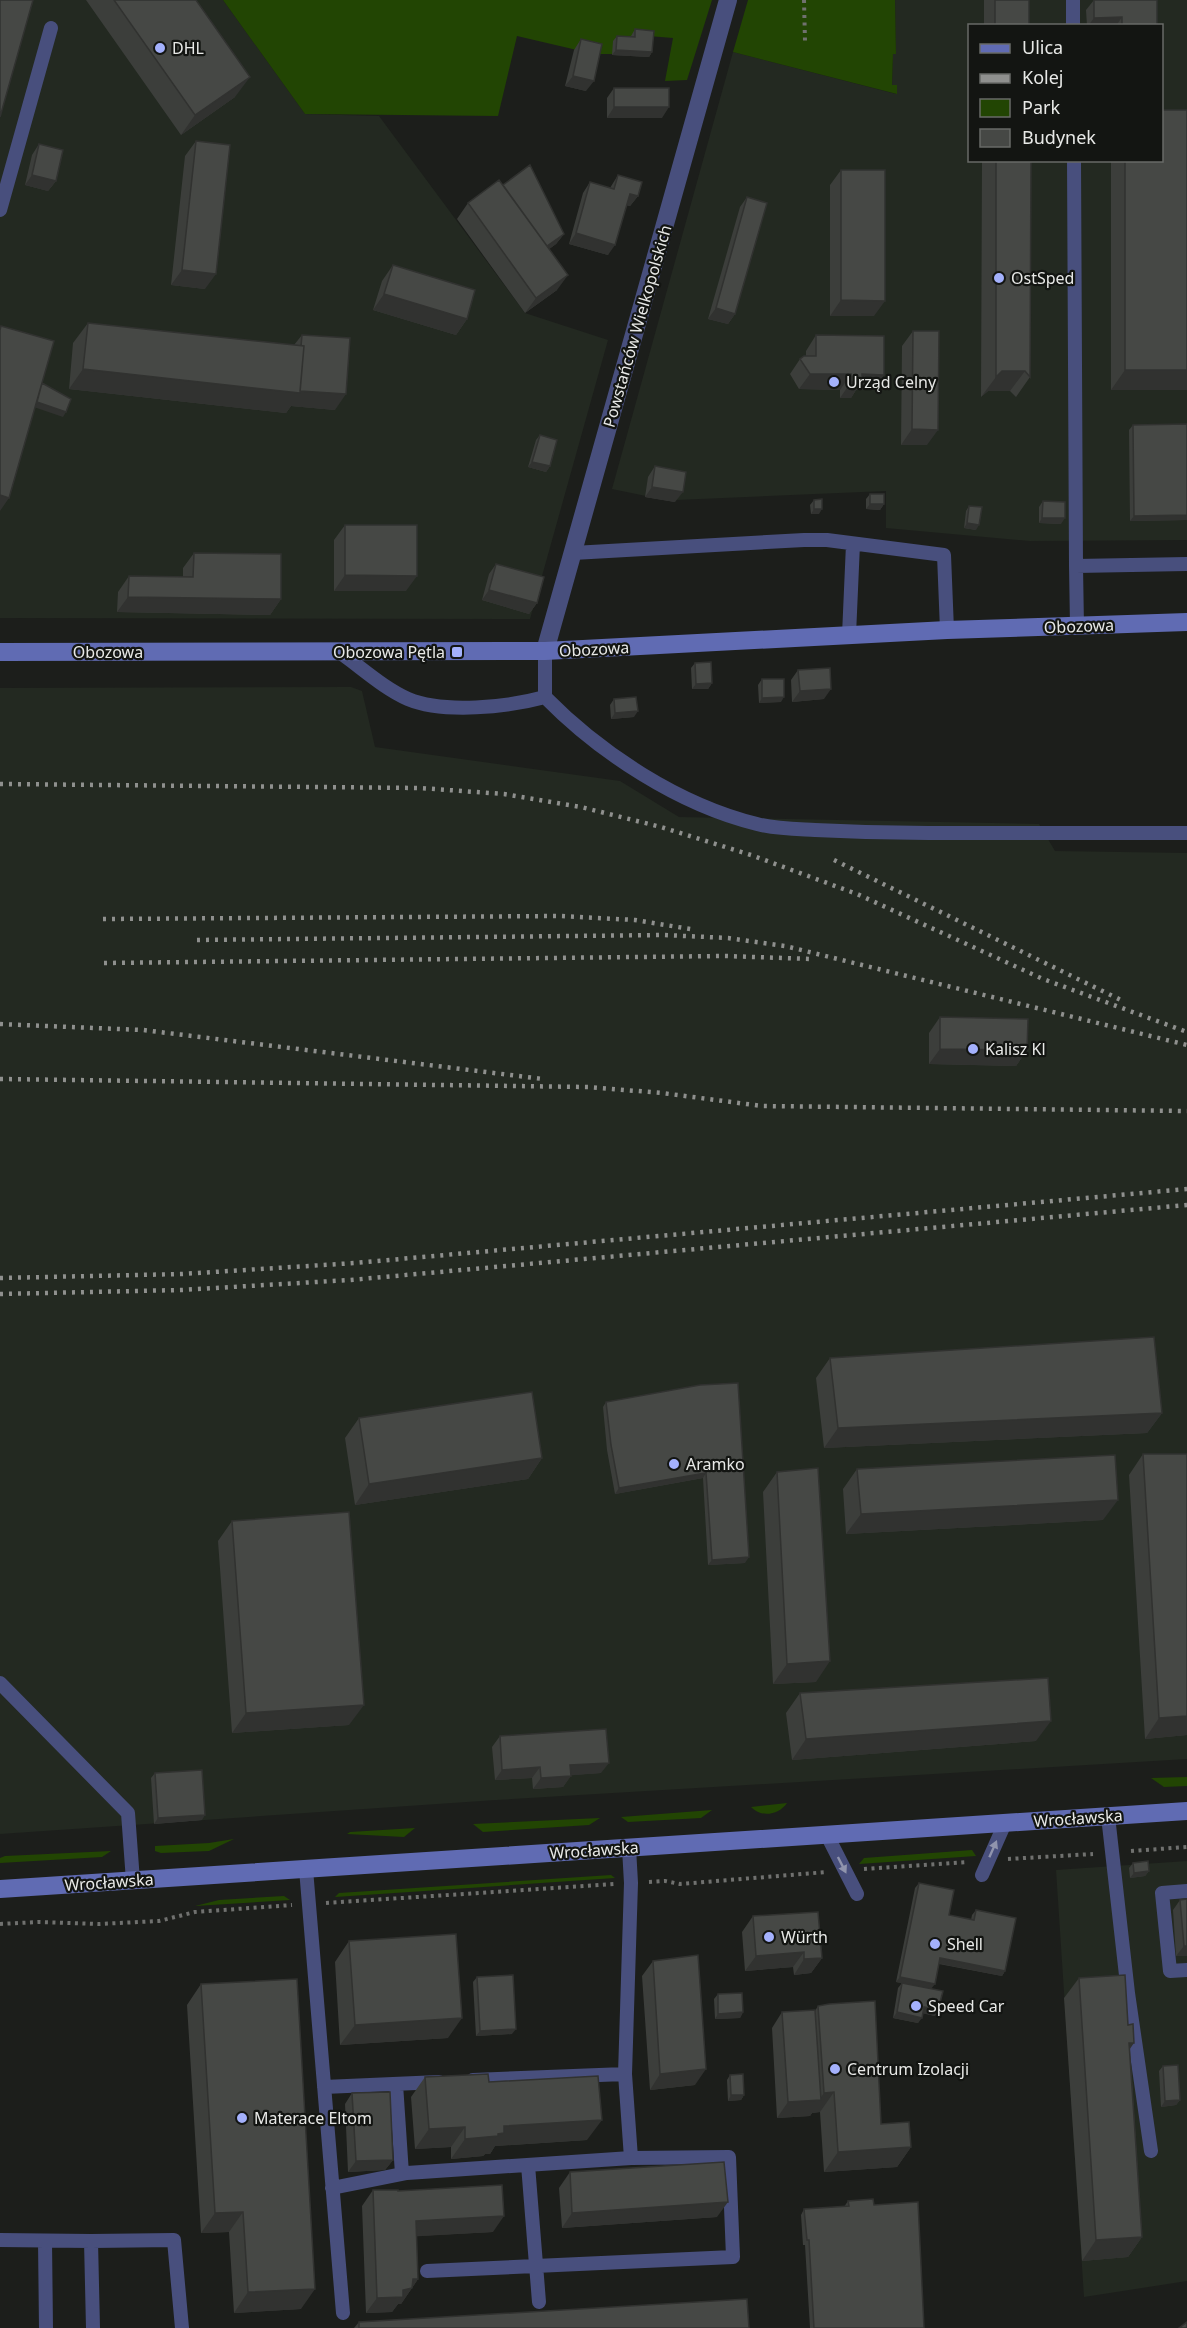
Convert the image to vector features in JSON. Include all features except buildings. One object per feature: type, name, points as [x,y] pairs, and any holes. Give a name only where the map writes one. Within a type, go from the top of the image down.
[{"type":"street","name":"Powstańców Wielkopolskich","points":[[545,651],[728,0]]},
{"type":"street","name":"Obozowa","points":[[0,652],[545,651],[947,630],[1187,622]]},
{"type":"street","name":"Wrocławska","points":[[0,1889],[1187,1811]]},
{"type":"lane","points":[[1073,0],[1073,24]]},
{"type":"lane","points":[[0,210],[51,28]]},
{"type":"lane","points":[[1074,162],[1077,626]]},
{"type":"lane","points":[[573,553],[804,540],[944,555],[947,630]]},
{"type":"lane","points":[[849,635],[853,544]]},
{"type":"lane","points":[[1076,566],[1187,564]]},
{"type":"lane","points":[[339,651],[394,691],[424,704],[518,705],[545,697]]},
{"type":"lane","points":[[545,651],[545,697],[587,735],[617,758],[656,782],[696,802],[759,825],[807,830],[904,833],[1187,833]]},
{"type":"lane","points":[[0,1683],[128,1813],[132,1881]]},
{"type":"lane","points":[[1108,1816],[1128,1993],[1151,2151]]},
{"type":"lane","points":[[982,1875],[1005,1823]]},
{"type":"lane","points":[[827,1835],[857,1894]]},
{"type":"lane","points":[[629,1848],[631,1883],[625,2074],[631,2158]]},
{"type":"lane","points":[[306,1869],[342,2313]]},
{"type":"lane","points":[[1187,1891],[1162,1893],[1170,1971],[1187,1971]]},
{"type":"lane","points":[[324,2087],[625,2074]]},
{"type":"lane","points":[[396,2084],[402,2174]]},
{"type":"lane","points":[[332,2188],[402,2174],[631,2158],[729,2157],[733,2257],[427,2271]]},
{"type":"lane","points":[[528,2165],[539,2302]]},
{"type":"lane","points":[[0,2240],[174,2240],[182,2328]]},
{"type":"lane","points":[[45,2241],[46,2328]]},
{"type":"lane","points":[[91,2241],[93,2328]]},
{"type":"path","points":[[804,0],[805,40]]},
{"type":"path","points":[[0,1924],[38,1922],[98,1924],[159,1921],[195,1912],[665,1881],[680,1884],[845,1870],[1187,1848]]},
{"type":"shaded area","points":[[0,0],[223,0],[305,114],[379,116],[525,313],[608,340],[530,619],[0,618]]},
{"type":"shaded area","points":[[895,0],[1187,0],[1187,540],[1030,541],[886,528],[886,491],[676,500],[675,502],[612,489],[733,52],[896,94],[892,85],[893,54],[896,54]]},
{"type":"shaded area","points":[[351,687],[362,691],[375,747],[620,781],[679,817],[1039,824],[1055,851],[1187,853],[1187,1759],[496,1800],[0,1834],[0,688]]},
{"type":"shaded area","points":[[1187,1861],[1187,2281],[1084,2297],[1056,1870]]},
{"type":"green space","points":[[223,0],[712,0],[687,80],[665,81],[673,38],[636,35],[635,39],[616,37],[614,54],[594,54],[517,36],[498,116],[305,114]]},
{"type":"green space","points":[[748,0],[895,0],[896,54],[893,54],[892,85],[897,85],[897,94],[733,52]]},
{"type":"green space","points":[[1187,1777],[1187,1786],[1164,1787],[1151,1778]]},
{"type":"green space","points":[[787,1803],[770,1814],[760,1813],[751,1807]]},
{"type":"green space","points":[[712,1810],[701,1818],[628,1822],[621,1817]]},
{"type":"green space","points":[[600,1818],[589,1825],[483,1832],[473,1824]]},
{"type":"green space","points":[[415,1828],[404,1837],[347,1834],[350,1832]]},
{"type":"green space","points":[[234,1839],[209,1851],[161,1853],[155,1851],[155,1846]]},
{"type":"green space","points":[[972,1850],[976,1856],[859,1864],[864,1858]]},
{"type":"green space","points":[[111,1851],[102,1857],[0,1863],[0,1858],[5,1856]]},
{"type":"green space","points":[[611,1875],[615,1878],[335,1897],[339,1893]]},
{"type":"green space","points":[[284,1896],[290,1900],[195,1906],[219,1900]]},
{"type":"railway","points":[[0,784],[420,788],[504,794],[581,807],[661,827],[751,855],[857,894],[1043,979],[1187,1032]]},
{"type":"railway","points":[[834,860],[1125,1002]]},
{"type":"railway","points":[[103,919],[560,916],[635,920],[696,930]]},
{"type":"railway","points":[[197,940],[664,935],[728,938],[785,946],[1187,1045]]},
{"type":"railway","points":[[104,963],[725,956],[812,959]]},
{"type":"railway","points":[[0,1024],[143,1030],[543,1079]]},
{"type":"railway","points":[[0,1079],[588,1087],[662,1093],[762,1106],[1187,1111]]},
{"type":"railway","points":[[0,1278],[182,1274],[355,1263],[1187,1189]]},
{"type":"railway","points":[[0,1294],[181,1290],[350,1280],[1187,1205]]},
{"type":"place","name":"DHL","points":[[160,48]]},
{"type":"place","name":"OstSped","points":[[999,278]]},
{"type":"place","name":"Urząd Celny","points":[[834,382]]},
{"type":"place","name":"Obozowa Pętla","points":[[457,652]]},
{"type":"place","name":"Kalisz Kl","points":[[973,1049]]},
{"type":"place","name":"Aramko","points":[[674,1464]]},
{"type":"place","name":"Würth","points":[[769,1937]]},
{"type":"place","name":"Shell","points":[[935,1944]]},
{"type":"place","name":"Speed Car","points":[[916,2006]]},
{"type":"place","name":"Centrum Izolacji","points":[[835,2069]]},
{"type":"place","name":"Materace Eltom","points":[[242,2118]]}]
